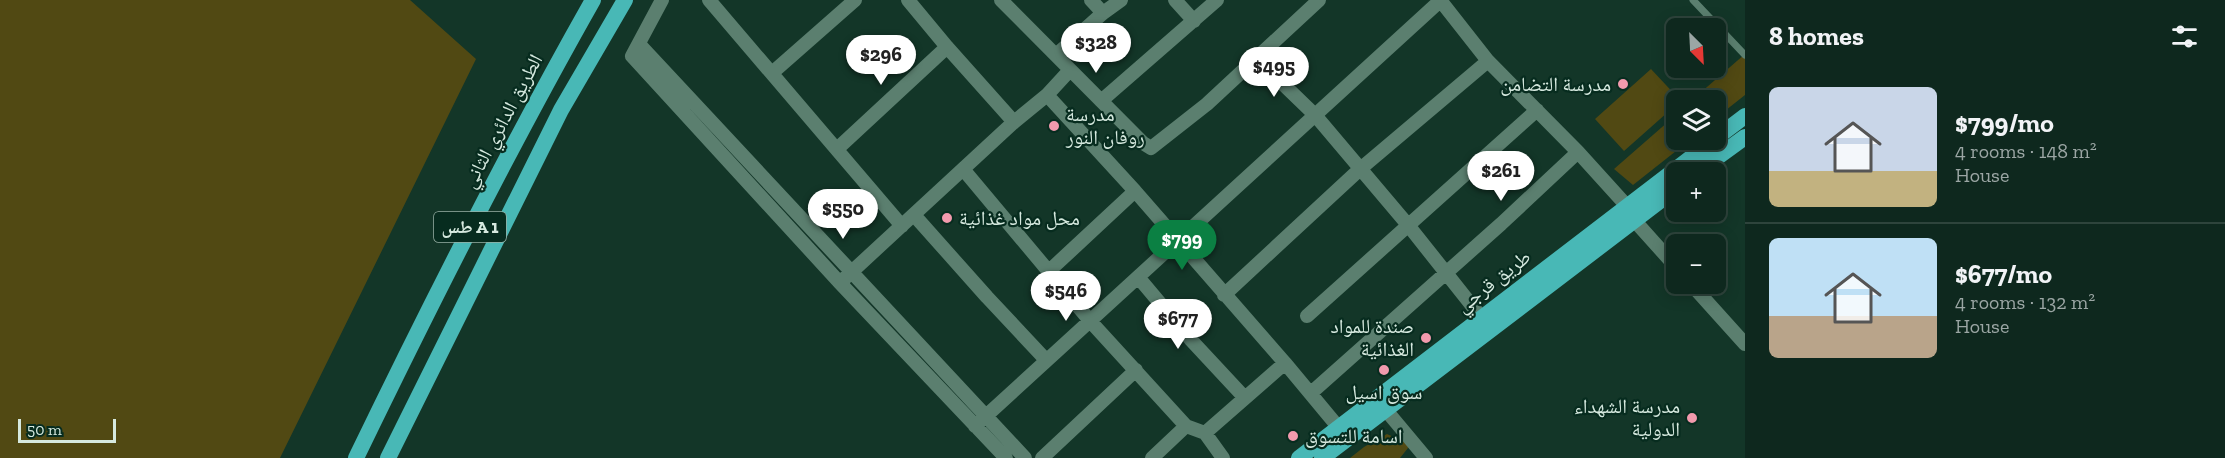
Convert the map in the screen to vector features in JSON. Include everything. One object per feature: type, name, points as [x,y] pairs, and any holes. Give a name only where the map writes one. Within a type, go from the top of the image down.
[{"type":"highway","name":"الطريق الدائري الثاني","points":[[356,458],[440,284],[537,99],[593,0]]},
{"type":"highway","name":"طس A 1","points":[[388,458],[561,110],[625,0]]},
{"type":"highway","name":"طريق قرجي","points":[[1726,131],[1745,116]]},
{"type":"highway","points":[[1711,162],[1745,137]]},
{"type":"highway","name":"طريق قرجي","points":[[1322,458],[1630,212],[1702,150]]},
{"type":"highway","name":"طريق قرجي","points":[[1299,458],[1481,317],[1630,212],[1666,194]]},
{"type":"street","points":[[662,0],[632,56],[840,283],[1006,458]]},
{"type":"street","points":[[709,0],[902,226]]},
{"type":"street","points":[[772,73],[855,0]]},
{"type":"street","points":[[908,0],[1014,122]]},
{"type":"street","points":[[1001,0],[1143,143],[1151,148],[1207,104],[1319,0]]},
{"type":"street","points":[[1090,0],[1103,13]]},
{"type":"street","points":[[1056,55],[1121,0]]},
{"type":"street","points":[[1175,0],[1194,21]]},
{"type":"street","points":[[1101,101],[1217,0]]},
{"type":"street","points":[[975,426],[1440,0],[1488,61],[1578,152],[1666,255]]},
{"type":"street","points":[[639,44],[1025,458]]},
{"type":"street","points":[[837,149],[947,47]]},
{"type":"street","points":[[1256,58],[1315,115],[1359,170],[1408,225],[1481,317]]},
{"type":"street","points":[[1224,295],[1359,170],[1488,61]]},
{"type":"street","points":[[840,283],[1014,122],[1047,95],[1070,70]]},
{"type":"street","points":[[1047,95],[1135,191],[1339,428]]},
{"type":"street","points":[[1307,316],[1536,110]]},
{"type":"street","points":[[1311,393],[1578,152]]},
{"type":"street","points":[[963,169],[1091,322],[1186,426],[1205,433],[1223,458]]},
{"type":"street","points":[[1048,272],[1135,191]]},
{"type":"street","points":[[914,215],[1046,360]]},
{"type":"street","points":[[1138,277],[1191,340],[1245,398]]},
{"type":"street","points":[[1700,294],[1744,341]]},
{"type":"street","points":[[1205,433],[1285,363]]},
{"type":"street","points":[[1042,458],[1136,370]]},
{"type":"street","points":[[1385,409],[1421,456]]},
{"type":"street","points":[[1152,458],[1186,426]]},
{"type":"lane","points":[[1693,0],[1745,55]]},
{"type":"shaded area","points":[[0,0],[410,0],[476,59],[280,458],[0,458]]},
{"type":"shaded area","points":[[1745,54],[1745,95],[1726,110],[1726,90],[1704,90],[1717,78],[1726,78],[1726,70]]},
{"type":"shaded area","points":[[1651,69],[1671,90],[1666,90],[1666,114],[1624,151],[1595,119]]},
{"type":"shaded area","points":[[1666,124],[1666,150],[1677,150],[1633,185],[1614,169]]},
{"type":"shaded area","points":[[1387,434],[1409,444],[1400,458],[1350,458],[1364,447]]},
{"type":"place","name":"مدرسة التضامن","points":[[1623,84]]},
{"type":"place","name":"مدرسة روفان النور","points":[[1054,126]]},
{"type":"place","name":"محل مواد غذائية","points":[[947,218]]},
{"type":"place","name":"صندة للمواد الغذائية","points":[[1426,338]]},
{"type":"place","name":"سوق اسيل","points":[[1384,370]]},
{"type":"place","name":"مدرسة الشهداء الدولية","points":[[1692,418]]},
{"type":"place","name":"اسامة للتسوق","points":[[1293,436]]}]
